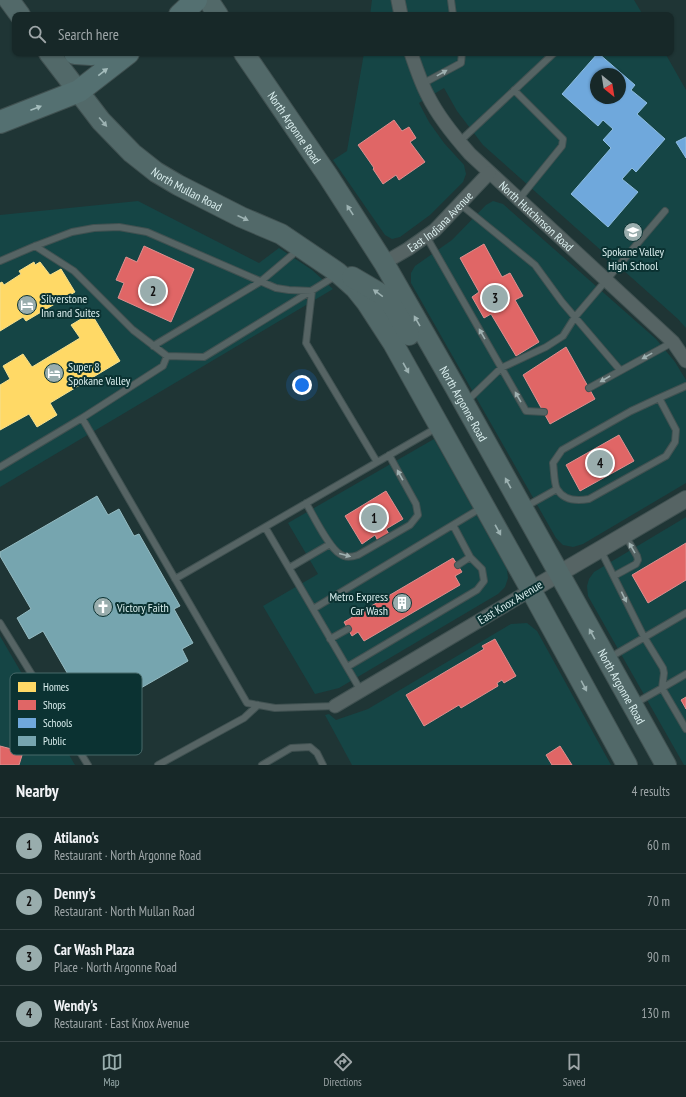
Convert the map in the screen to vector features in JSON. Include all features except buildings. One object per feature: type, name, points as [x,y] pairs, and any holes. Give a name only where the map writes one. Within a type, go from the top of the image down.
[{"type":"highway","points":[[183,12],[196,0]]},
{"type":"highway","points":[[0,122],[79,91],[124,56]]},
{"type":"main road","points":[[208,0],[216,12]]},
{"type":"main road","name":"North Mullan Road","points":[[51,56],[101,121],[132,153],[156,172],[241,217],[281,234],[339,274],[355,288],[379,320],[439,426]]},
{"type":"main road","name":"North Argonne Road","points":[[246,56],[328,176],[384,263],[666,765]]},
{"type":"main road","points":[[339,274],[354,277],[381,294],[393,307],[428,365],[459,395]]},
{"type":"main road","points":[[439,426],[532,590],[627,765]]},
{"type":"street","points":[[398,0],[400,12]]},
{"type":"street","name":"North Hutchinson Road","points":[[412,56],[422,84],[439,116],[459,142],[489,173],[673,342],[686,361]]},
{"type":"street","name":"East Indiana Avenue","points":[[384,263],[435,230],[489,173]]},
{"type":"street","name":"East Knox Avenue","points":[[335,706],[686,499]]},
{"type":"lane","points":[[451,0],[453,12]]},
{"type":"lane","points":[[422,84],[461,63],[462,56]]},
{"type":"lane","points":[[459,142],[551,56]]},
{"type":"lane","points":[[514,90],[563,139],[562,146],[518,199]]},
{"type":"lane","points":[[460,204],[535,265],[620,370]]},
{"type":"lane","points":[[459,395],[501,368],[546,347],[563,336],[575,316],[665,211]]},
{"type":"lane","points":[[0,261],[34,246],[72,232],[94,228],[119,227],[147,232],[276,288],[312,291]]},
{"type":"lane","points":[[426,236],[526,410],[544,412]]},
{"type":"lane","points":[[34,246],[74,271],[133,330],[167,356],[204,357],[339,274]]},
{"type":"lane","points":[[153,346],[260,282],[300,247]]},
{"type":"lane","points":[[312,291],[306,343],[377,462]]},
{"type":"lane","points":[[589,388],[673,342]]},
{"type":"lane","points":[[0,467],[82,418],[163,366],[167,356]]},
{"type":"lane","points":[[659,398],[676,430],[675,442],[666,456],[589,499],[577,501],[565,497],[557,488],[553,463],[562,450],[631,411],[659,398],[686,386]]},
{"type":"lane","points":[[82,418],[247,703],[276,708],[335,706]]},
{"type":"lane","points":[[174,579],[439,426]]},
{"type":"lane","points":[[306,503],[330,544],[340,554],[350,557],[358,555],[410,525],[418,515],[416,504],[389,455]]},
{"type":"lane","points":[[522,508],[557,488]]},
{"type":"lane","points":[[313,609],[484,506]]},
{"type":"lane","points":[[347,667],[477,590],[484,581],[482,569],[470,557],[453,525]]},
{"type":"lane","points":[[265,527],[360,691]]},
{"type":"lane","points":[[614,576],[636,564],[638,560],[625,535]]},
{"type":"lane","points":[[289,568],[330,544]]},
{"type":"lane","points":[[600,550],[644,637],[663,668],[664,673],[662,688],[686,729]]},
{"type":"lane","points":[[458,565],[470,557]]},
{"type":"lane","points":[[606,660],[686,613]]},
{"type":"lane","points":[[0,623],[31,673]]},
{"type":"lane","points":[[330,639],[348,629]]},
{"type":"lane","points":[[632,705],[686,674]]},
{"type":"lane","points":[[158,765],[244,718],[258,705]]},
{"type":"lane","points":[[262,765],[291,748],[310,747],[317,753],[323,765]]},
{"type":"lane","points":[[82,755],[88,765]]},
{"type":"shaded area","points":[[372,0],[634,0],[641,12],[370,12]]},
{"type":"shaded area","name":"Spokane Valley High School","points":[[363,56],[667,56],[686,90],[686,328],[678,319],[483,145],[457,111],[444,88],[419,103],[429,122],[444,143],[464,165],[466,174],[463,182],[430,215],[400,237],[392,239],[385,235],[333,160],[347,151]]},
{"type":"shaded area","points":[[138,201],[259,263],[279,248],[312,270],[333,289],[0,487],[0,215]]},
{"type":"shaded area","points":[[493,201],[503,204],[656,339],[675,362],[686,380],[686,483],[583,544],[573,547],[563,545],[556,538],[411,283],[411,273],[415,266],[452,240],[486,205]]},
{"type":"shaded area","points":[[434,439],[507,569],[508,578],[505,587],[498,594],[339,688],[315,694],[263,606],[318,574],[288,523]]},
{"type":"shaded area","points":[[686,517],[686,765],[684,765],[588,596],[587,586],[589,579],[594,572]]},
{"type":"shaded area","points":[[527,623],[537,631],[611,765],[352,765],[325,715],[329,714],[336,720],[368,709],[511,624]]},
{"type":"shaded area","points":[[0,636],[22,673],[10,673],[10,755],[69,755],[75,765],[0,765]]},
{"type":"place","name":"Spokane Valley High School","points":[[633,232]]},
{"type":"place","name":"Denny's","points":[[153,291]]},
{"type":"place","name":"Car Wash Plaza","points":[[495,298]]},
{"type":"place","name":"Silverstone Inn and Suites","points":[[27,305]]},
{"type":"place","name":"Super 8 Spokane Valley","points":[[54,373]]},
{"type":"place","name":"Wendy's","points":[[600,463]]},
{"type":"place","name":"Atilano's","points":[[374,518]]},
{"type":"place","name":"Metro Express Car Wash","points":[[402,603]]},
{"type":"place","name":"Victory Faith","points":[[103,607]]}]
